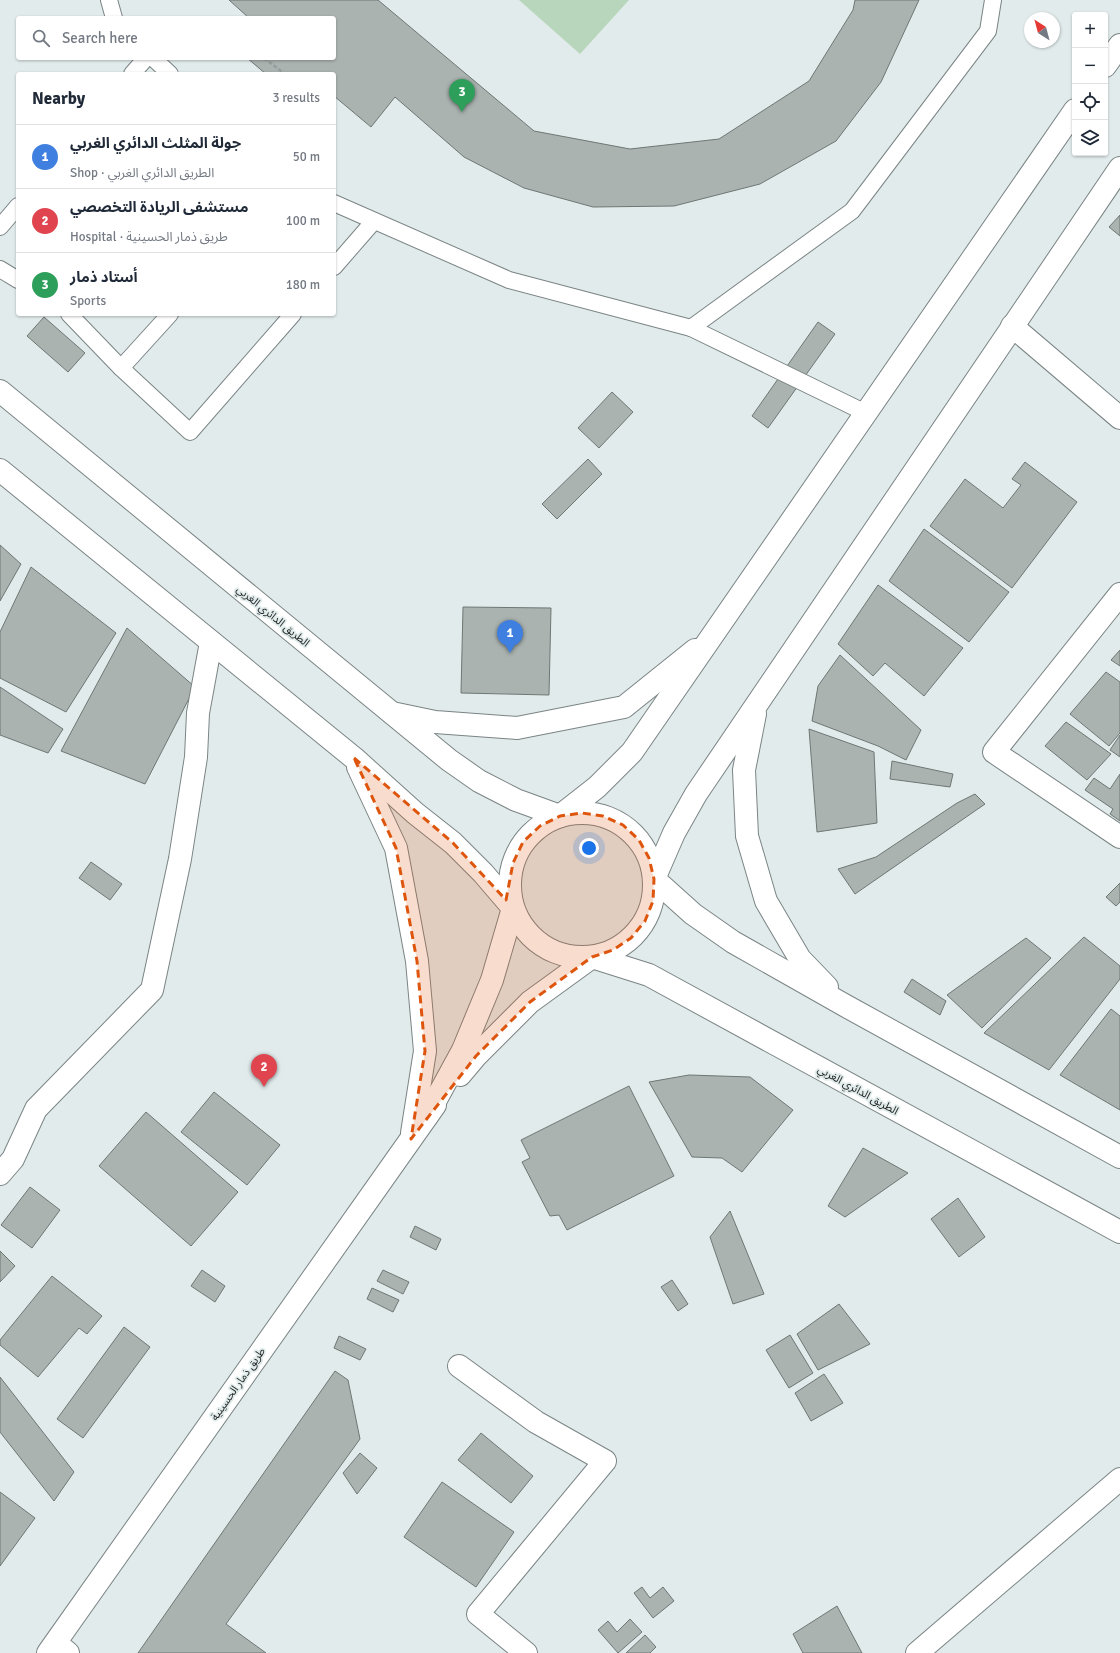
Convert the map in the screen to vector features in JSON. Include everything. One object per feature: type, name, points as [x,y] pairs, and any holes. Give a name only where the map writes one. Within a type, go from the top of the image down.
[{"type":"main road","points":[[1108,62],[1120,45]]},
{"type":"main road","points":[[427,1116],[463,1050],[492,980],[513,908],[509,886],[513,863],[523,842],[540,826],[560,816],[597,787],[632,752],[1072,114]]},
{"type":"main road","points":[[654,879],[674,833],[692,800],[756,703],[1120,168]]},
{"type":"main road","points":[[1012,326],[1120,418]]},
{"type":"main road","name":"الطريق الدائري الغربي","points":[[0,391],[449,760],[479,781],[516,800],[560,816]]},
{"type":"main road","points":[[0,470],[354,758],[415,813],[453,843],[483,872],[513,908],[525,930],[543,947],[567,956],[592,957]]},
{"type":"main road","points":[[1120,594],[994,752],[1120,837]]},
{"type":"main road","points":[[392,713],[435,722],[517,728],[624,707],[713,636]]},
{"type":"main road","points":[[4,1160],[36,1108],[152,990],[180,859],[196,757],[198,713],[211,642]]},
{"type":"main road","points":[[756,703],[744,770],[747,836],[766,901],[800,958],[846,1006]]},
{"type":"main road","points":[[354,758],[396,848],[417,961],[425,1051],[410,1139]]},
{"type":"main road","points":[[427,1116],[476,1056],[530,1002],[592,957],[613,950],[631,938],[644,921],[653,901],[654,879],[649,858],[638,840],[623,825],[603,816],[582,813],[560,816]]},
{"type":"main road","points":[[654,879],[693,914],[733,942],[846,1006],[1120,1156]]},
{"type":"main road","name":"الطريق الدائري الغربي","points":[[592,957],[649,975],[1120,1232]]},
{"type":"main road","name":"طريق ذمار الحسينية","points":[[57,1650],[427,1116]]},
{"type":"main road","points":[[459,1366],[536,1422],[605,1461],[478,1614],[526,1653]]},
{"type":"main road","points":[[917,1653],[1120,1479]]},
{"type":"lane","points":[[109,0],[113,16]]},
{"type":"lane","points":[[691,328],[852,211],[988,30],[994,0]]},
{"type":"lane","points":[[134,72],[144,60]]},
{"type":"lane","points":[[155,60],[168,72]]},
{"type":"lane","points":[[336,204],[509,280],[691,328],[866,413]]},
{"type":"lane","points":[[0,227],[16,208]]},
{"type":"lane","points":[[336,265],[374,220]]},
{"type":"lane","points":[[0,270],[16,279]]},
{"type":"lane","points":[[71,316],[121,368],[190,432],[291,316]]},
{"type":"lane","points":[[121,368],[168,316]]},
{"type":"path","points":[[267,60],[282,72]]},
{"type":"highlighted area","points":[[354,758],[453,843],[506,900],[513,863],[523,842],[540,826],[560,816],[582,813],[603,816],[623,825],[639,840],[649,858],[654,879],[653,901],[645,921],[631,938],[613,950],[592,957],[530,1002],[476,1056],[411,1139],[425,1051],[417,961],[396,848]]},
{"type":"green space","points":[[519,0],[629,0],[580,54]]},
{"type":"building","points":[[229,0],[378,0],[534,131],[630,149],[719,139],[809,81],[853,10],[855,0],[919,0],[881,82],[836,141],[760,184],[674,206],[593,207],[524,188],[464,157],[395,97],[371,127],[336,98],[336,72],[264,72],[249,60],[336,60],[336,16],[247,16]]},
{"type":"building","points":[[1120,215],[1120,236],[1109,227]]},
{"type":"building","points":[[44,317],[85,353],[68,372],[27,336]]},
{"type":"building","points":[[818,322],[835,334],[768,428],[752,416]]},
{"type":"building","points":[[612,392],[633,412],[599,448],[578,428]]},
{"type":"building","points":[[588,459],[602,474],[557,519],[542,504]]},
{"type":"building","points":[[1025,462],[1077,502],[1012,588],[930,526],[965,479],[1003,508],[1021,485],[1012,479]]},
{"type":"building","points":[[924,529],[1009,592],[969,642],[889,581]]},
{"type":"building","points":[[0,545],[21,564],[0,601]]},
{"type":"building","points":[[31,567],[116,633],[66,712],[0,678],[0,632]]},
{"type":"building","points":[[878,585],[963,648],[924,696],[885,663],[873,676],[838,644]]},
{"type":"building","points":[[463,607],[551,608],[549,695],[461,693]]},
{"type":"building","points":[[127,628],[195,687],[145,784],[61,751]]},
{"type":"building","points":[[1120,650],[1120,666],[1111,660]]},
{"type":"building","points":[[840,655],[921,730],[906,760],[878,746],[812,721],[818,686]]},
{"type":"building","points":[[1106,672],[1120,682],[1120,733],[1109,746],[1070,714]]},
{"type":"building","points":[[0,687],[63,729],[48,753],[0,735]]},
{"type":"building","points":[[1066,722],[1111,754],[1087,780],[1045,746]]},
{"type":"building","points":[[809,729],[874,752],[877,823],[817,832]]},
{"type":"building","points":[[1120,735],[1120,757],[1110,750]]},
{"type":"building","points":[[892,761],[953,774],[950,787],[890,779]]},
{"type":"building","points":[[1120,774],[1120,821],[1110,814],[1113,809],[1085,790],[1094,778],[1110,789]]},
{"type":"building","points":[[975,794],[985,804],[855,894],[838,869],[876,857],[957,803]]},
{"type":"building","points":[[91,862],[122,884],[110,900],[79,878]]},
{"type":"building","points":[[1120,883],[1120,902],[1116,906],[1106,897]]},
{"type":"building","points":[[1084,937],[1120,966],[1120,979],[1049,1070],[984,1033]]},
{"type":"building","points":[[1026,938],[1051,958],[982,1028],[947,995]]},
{"type":"building","points":[[912,979],[946,1001],[940,1015],[904,992]]},
{"type":"building","points":[[1111,1009],[1120,1016],[1120,1110],[1060,1075]]},
{"type":"building","points":[[689,1075],[750,1077],[793,1110],[742,1172],[722,1158],[692,1157],[649,1082]]},
{"type":"building","points":[[629,1086],[674,1176],[567,1230],[559,1215],[550,1216],[522,1162],[530,1158],[521,1140]]},
{"type":"building","points":[[214,1092],[280,1145],[247,1185],[181,1132]]},
{"type":"building","points":[[146,1112],[238,1192],[191,1246],[99,1166]]},
{"type":"building","points":[[863,1148],[908,1173],[845,1217],[828,1206]]},
{"type":"building","points":[[30,1187],[60,1210],[32,1248],[1,1225]]},
{"type":"building","points":[[958,1198],[985,1237],[959,1257],[931,1219]]},
{"type":"building","points":[[730,1211],[764,1294],[733,1304],[710,1237]]},
{"type":"building","points":[[415,1226],[441,1239],[436,1250],[410,1237]]},
{"type":"building","points":[[0,1251],[15,1266],[0,1282]]},
{"type":"building","points":[[202,1270],[225,1286],[215,1302],[191,1286]]},
{"type":"building","points":[[383,1270],[409,1282],[403,1294],[377,1281]]},
{"type":"building","points":[[52,1276],[102,1316],[87,1334],[79,1328],[38,1377],[0,1345],[0,1340]]},
{"type":"building","points":[[672,1280],[688,1304],[678,1311],[661,1287]]},
{"type":"building","points":[[372,1288],[399,1300],[393,1312],[367,1299]]},
{"type":"building","points":[[839,1304],[870,1344],[818,1370],[797,1334]]},
{"type":"building","points":[[124,1327],[150,1347],[83,1438],[57,1419]]},
{"type":"building","points":[[790,1335],[813,1373],[789,1388],[766,1350]]},
{"type":"building","points":[[339,1336],[366,1349],[360,1360],[334,1348]]},
{"type":"building","points":[[335,1371],[348,1380],[360,1439],[226,1624],[266,1653],[138,1653]]},
{"type":"building","points":[[824,1374],[843,1403],[811,1421],[795,1393]]},
{"type":"building","points":[[0,1377],[74,1472],[54,1501],[0,1432]]},
{"type":"building","points":[[481,1433],[533,1476],[511,1503],[458,1460]]},
{"type":"building","points":[[360,1453],[377,1468],[357,1494],[343,1473]]},
{"type":"building","points":[[442,1482],[514,1532],[476,1587],[404,1537]]},
{"type":"building","points":[[0,1492],[35,1518],[0,1566]]},
{"type":"building","points":[[642,1587],[650,1598],[663,1587],[674,1601],[653,1618],[634,1593]]},
{"type":"building","points":[[837,1606],[862,1653],[803,1653],[793,1634]]},
{"type":"building","points":[[630,1619],[642,1632],[618,1653],[598,1630],[608,1621],[617,1632]]},
{"type":"building","points":[[645,1635],[656,1647],[650,1653],[626,1653]]},
{"type":"place","name":"أستاد ذمار","points":[[462,112]]},
{"type":"place","name":"جولة المثلث الدائري الغربي","points":[[510,653]]},
{"type":"place","name":"مستشفى الريادة التخصصي","points":[[264,1087]]}]
